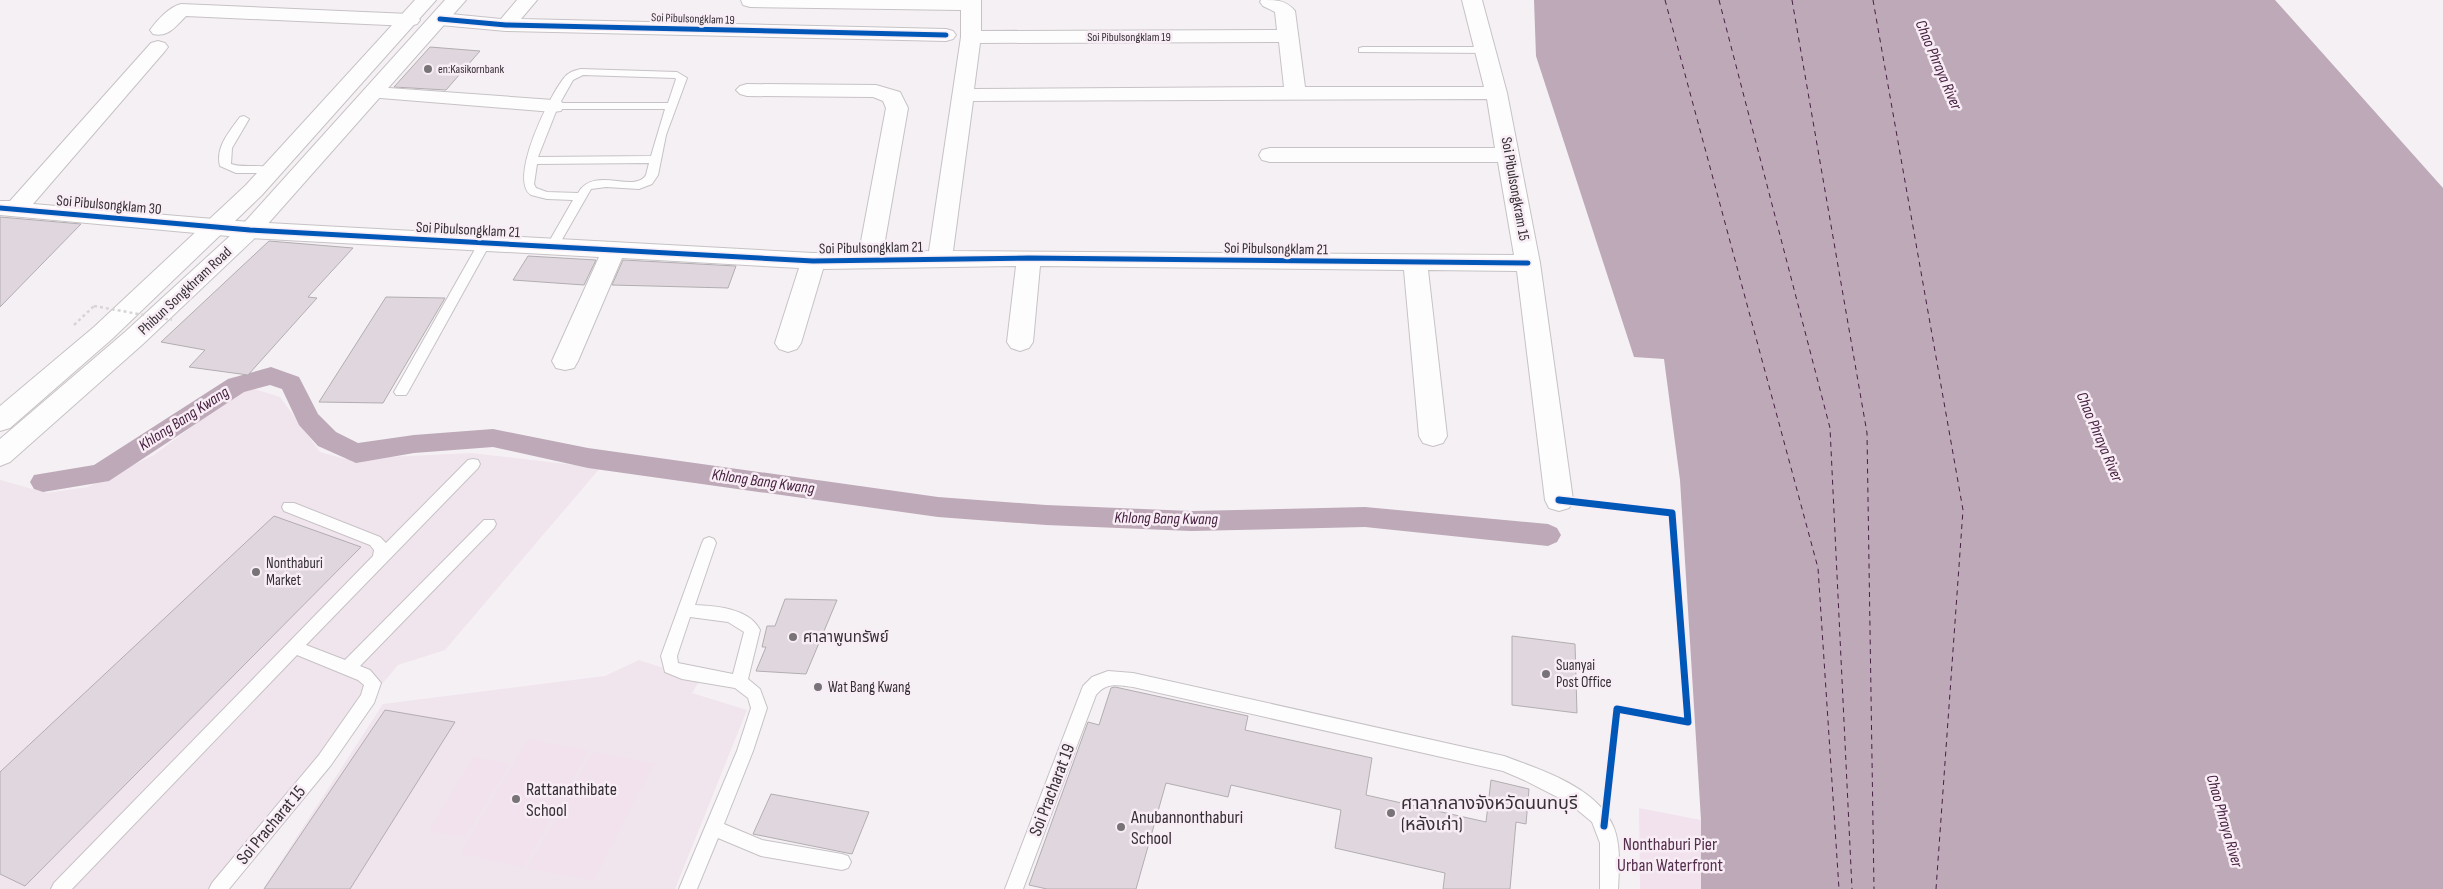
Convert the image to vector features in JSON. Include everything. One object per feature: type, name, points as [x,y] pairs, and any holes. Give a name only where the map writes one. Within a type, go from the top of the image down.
[{"type":"street","name":"Phibun Songkhram Road","points":[[0,421],[103,333],[215,228],[272,171],[426,0]]},
{"type":"street","name":"Phibun Songkhram Road","points":[[0,455],[134,338],[250,230],[375,93],[456,0]]},
{"type":"street","points":[[506,25],[527,0]]},
{"type":"street","points":[[1270,0],[1270,2],[1286,11],[1295,94]]},
{"type":"street","name":"Soi Pibulsongkram 15","points":[[1472,0],[1496,93],[1528,263],[1559,500]]},
{"type":"street","points":[[750,1],[971,2],[970,37],[940,260]]},
{"type":"street","points":[[8,209],[186,5],[410,20]]},
{"type":"street","name":"Soi Pibulsongklam 19","points":[[440,19],[506,25],[946,35]]},
{"type":"street","name":"Soi Pibulsongklam 19","points":[[970,37],[1288,36]]},
{"type":"street","points":[[747,90],[876,91],[892,97],[897,108],[868,261]]},
{"type":"street","points":[[375,93],[553,106]]},
{"type":"street","points":[[963,95],[1496,93]]},
{"type":"street","points":[[1270,155],[1509,155]]},
{"type":"street","name":"Soi Pibulsongklam 30","points":[[8,209],[215,228]]},
{"type":"street","name":"Soi Pibulsongklam 21","points":[[215,228],[613,252],[813,261],[1029,258],[1528,263]]},
{"type":"street","points":[[565,361],[613,252]]},
{"type":"street","points":[[1020,342],[1029,258]]},
{"type":"street","points":[[788,343],[813,261]]},
{"type":"street","points":[[1415,263],[1433,436]]},
{"type":"lane","points":[[1363,50],[1485,50]]},
{"type":"lane","points":[[552,247],[587,187],[594,184],[639,185],[648,181],[652,175],[661,135],[682,78],[677,75],[581,72],[569,78],[538,138],[528,182],[531,190],[539,194],[581,197]]},
{"type":"lane","points":[[553,106],[671,106]]},
{"type":"lane","points":[[244,119],[224,150],[223,160],[226,166],[236,170],[272,171]]},
{"type":"lane","points":[[532,161],[656,159]]},
{"type":"lane","points":[[401,392],[484,244]]},
{"type":"lane","points":[[60,889],[473,464]]},
{"type":"lane","points":[[288,508],[375,541],[382,550],[379,559]]},
{"type":"lane","points":[[295,647],[348,668],[489,524]]},
{"type":"lane","points":[[688,889],[745,751],[759,708],[754,694],[739,682],[682,672],[671,667],[669,656],[709,543]]},
{"type":"lane","points":[[685,610],[729,615],[746,622],[752,630],[739,682]]},
{"type":"lane","name":"Soi Pracharat 15","points":[[218,889],[325,760],[368,698],[373,684],[364,675],[348,668]]},
{"type":"lane","name":"Soi Pracharat 19","points":[[1014,889],[1089,691],[1094,683],[1101,678],[1133,680],[1504,764],[1559,786],[1591,811],[1604,826],[1609,845],[1609,889]]},
{"type":"lane","points":[[714,828],[761,848],[842,862]]},
{"type":"path","points":[[74,325],[94,306],[172,320]]},
{"type":"shaded area","name":"Nonthaburi Market","points":[[254,389],[280,397],[320,452],[345,459],[471,453],[600,468],[445,650],[398,665],[211,889],[0,889],[0,480],[47,493],[88,487],[154,455],[237,393]]},
{"type":"shaded area","name":"Rattanathibate School","points":[[639,660],[700,680],[692,693],[747,710],[675,889],[263,889],[383,704],[605,676]]},
{"type":"green space","points":[[528,739],[588,751],[523,867],[460,854]]},
{"type":"green space","points":[[593,752],[654,763],[593,881],[528,868]]},
{"type":"green space","points":[[474,757],[509,764],[465,837],[429,831]]},
{"type":"green space","name":"Nonthaburi Pier Urban Waterfront","points":[[1639,808],[1701,820],[1701,889],[1640,889]]},
{"type":"water","name":"Chao Phraya River","points":[[1534,0],[2275,0],[2443,188],[2443,889],[1701,889],[1701,820],[1680,480],[1664,359],[1634,357],[1536,56]]},
{"type":"building","points":[[430,47],[480,51],[446,90],[394,87]]},
{"type":"building","points":[[0,217],[81,224],[0,307]]},
{"type":"building","points":[[269,241],[353,248],[308,297],[317,298],[248,375],[189,367],[205,350],[161,342]]},
{"type":"building","points":[[528,256],[596,260],[584,285],[513,280]]},
{"type":"building","points":[[623,260],[736,266],[728,288],[612,285]]},
{"type":"building","points":[[386,297],[445,298],[383,403],[319,402]]},
{"type":"building","points":[[274,516],[361,547],[25,886],[0,874],[0,772]]},
{"type":"building","name":"ศาลาพูนทรัพย์","points":[[785,599],[837,600],[806,674],[756,671],[766,647],[762,647],[767,626],[775,626]]},
{"type":"building","points":[[1512,636],[1575,644],[1577,713],[1512,705]]},
{"type":"building","points":[[1115,687],[1248,716],[1245,730],[1372,758],[1366,795],[1486,822],[1491,780],[1529,789],[1526,824],[1516,822],[1510,889],[1443,889],[1445,873],[1335,848],[1341,810],[1231,785],[1228,797],[1166,783],[1136,889],[1047,889],[1029,885],[1088,722],[1099,725],[1111,688]]},
{"type":"building","points":[[385,710],[455,722],[350,889],[264,889]]},
{"type":"building","points":[[771,794],[869,812],[852,854],[753,834]]},
{"type":"waterway","name":"Khlong Bang Kwang","points":[[43,482],[100,474],[236,385],[271,376],[291,383],[308,419],[327,439],[356,453],[414,444],[493,438],[588,458],[938,507],[1046,515],[1191,521],[1365,517],[1548,535]]},
{"type":"ferry route","points":[[1665,0],[1818,568],[1839,889]]},
{"type":"ferry route","points":[[1719,0],[1830,428],[1852,889]]},
{"type":"ferry route","points":[[1792,0],[1867,433],[1874,889]]},
{"type":"ferry route","points":[[1873,0],[1963,510],[1936,889]]},
{"type":"cycle path","points":[[440,19],[506,25],[946,35]]},
{"type":"cycle path","points":[[0,208],[250,230],[813,261],[1029,258],[1528,263]]},
{"type":"cycle path","points":[[1559,500],[1672,513],[1688,722],[1617,709],[1604,826]]},
{"type":"place","name":"en:Kasikornbank","points":[[428,69]]},
{"type":"place","name":"Nonthaburi Market","points":[[256,572]]},
{"type":"place","name":"ศาลาพูนทรัพย์","points":[[793,637]]},
{"type":"place","name":"Suanyai Post Office","points":[[1546,674]]},
{"type":"place","name":"Wat Bang Kwang","points":[[818,687]]},
{"type":"place","name":"Rattanathibate School","points":[[516,799]]},
{"type":"place","name":"ศาลากลางจังหวัดนนทบุรี (หลังเก่า)","points":[[1391,813]]},
{"type":"place","name":"Anubannonthaburi School","points":[[1121,827]]}]
